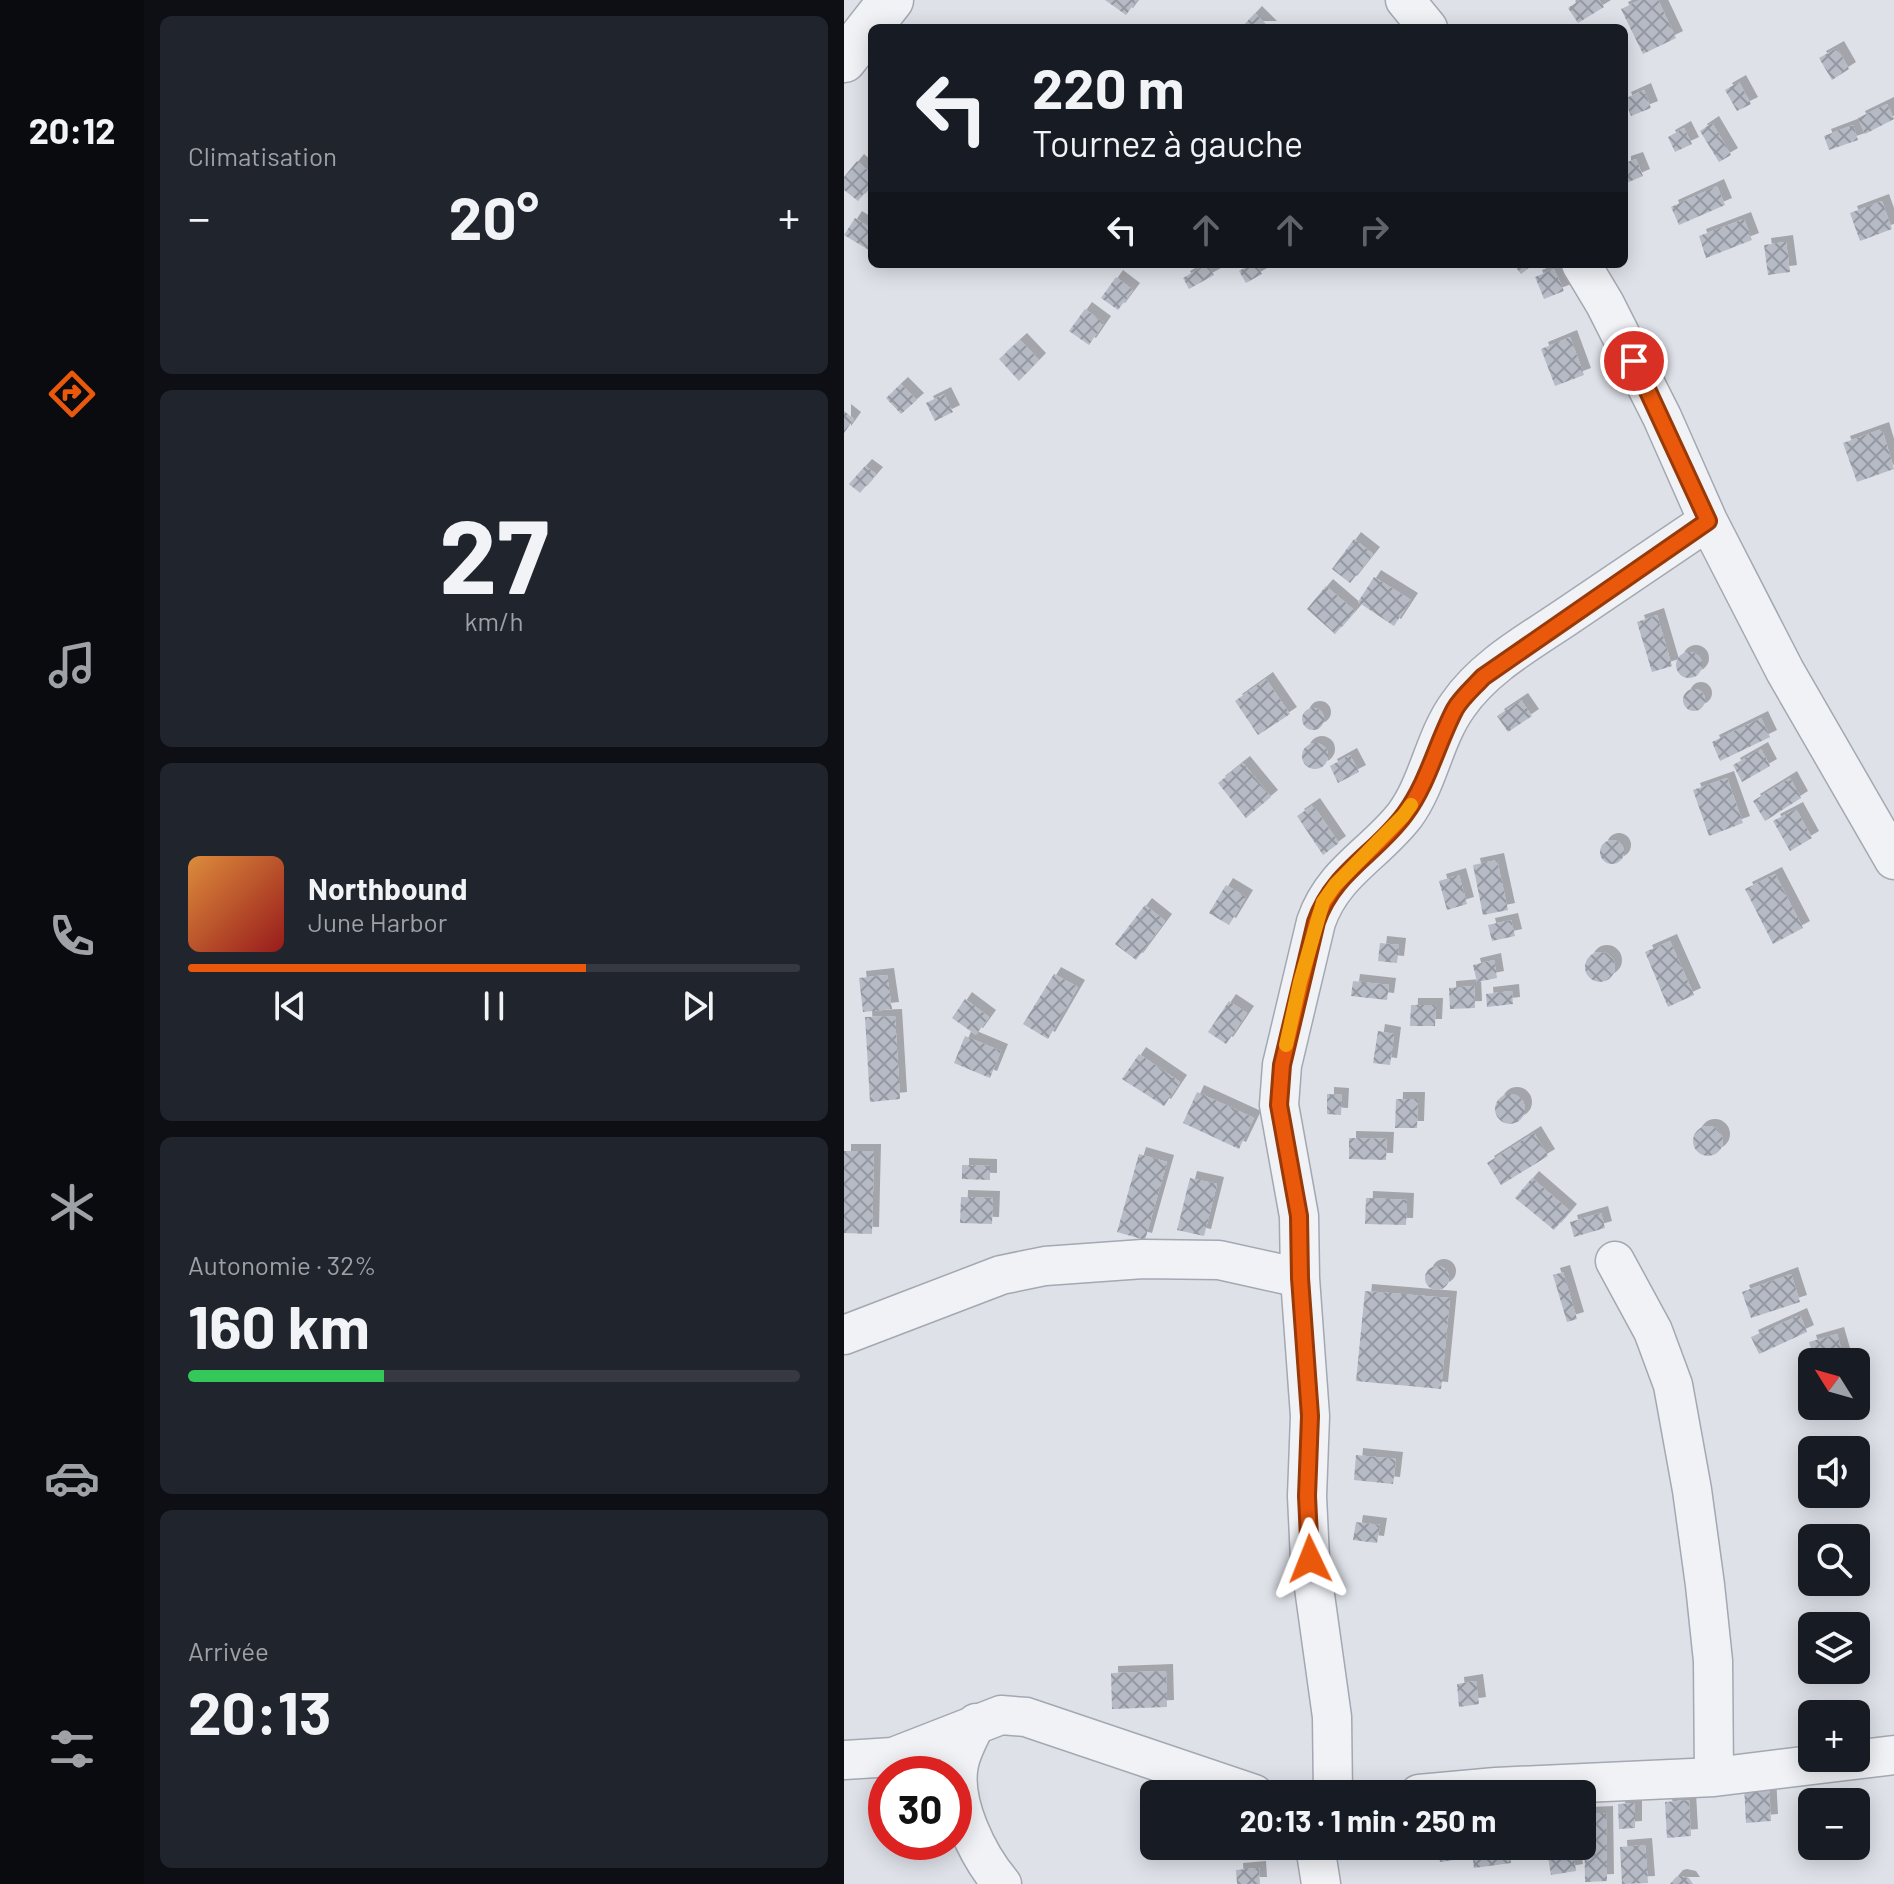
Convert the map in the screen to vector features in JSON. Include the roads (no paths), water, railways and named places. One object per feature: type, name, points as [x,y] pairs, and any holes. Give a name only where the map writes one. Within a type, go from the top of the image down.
[{"type":"street","points":[[872,24],[891,0]]},
{"type":"street","points":[[1405,0],[1425,24]]},
{"type":"street","points":[[844,60],[868,29]]},
{"type":"street","points":[[1583,268],[1648,389],[1708,521],[1785,671],[1894,860]]},
{"type":"street","points":[[1333,1780],[1332,1717],[1310,1559],[1307,1496],[1310,1416],[1300,1278],[1299,1216],[1279,1105],[1282,1065],[1300,982],[1323,902],[1335,885],[1403,816],[1420,790],[1457,706],[1483,677],[1708,521]]},
{"type":"street","points":[[844,1335],[1001,1275],[1045,1266],[1101,1260],[1219,1260],[1300,1278]]},
{"type":"street","points":[[1615,1261],[1653,1331],[1673,1385],[1692,1490],[1713,1661],[1714,1777]]},
{"type":"street","points":[[895,1756],[1001,1715],[1026,1717],[1213,1780]]},
{"type":"street","points":[[962,1756],[976,1723]]},
{"type":"street","points":[[1596,1782],[1714,1777],[1894,1755]]},
{"type":"street","points":[[844,1760],[868,1759]]},
{"type":"street","points":[[972,1835],[985,1864],[1002,1884]]},
{"type":"street","points":[[1317,1860],[1321,1884]]}]
